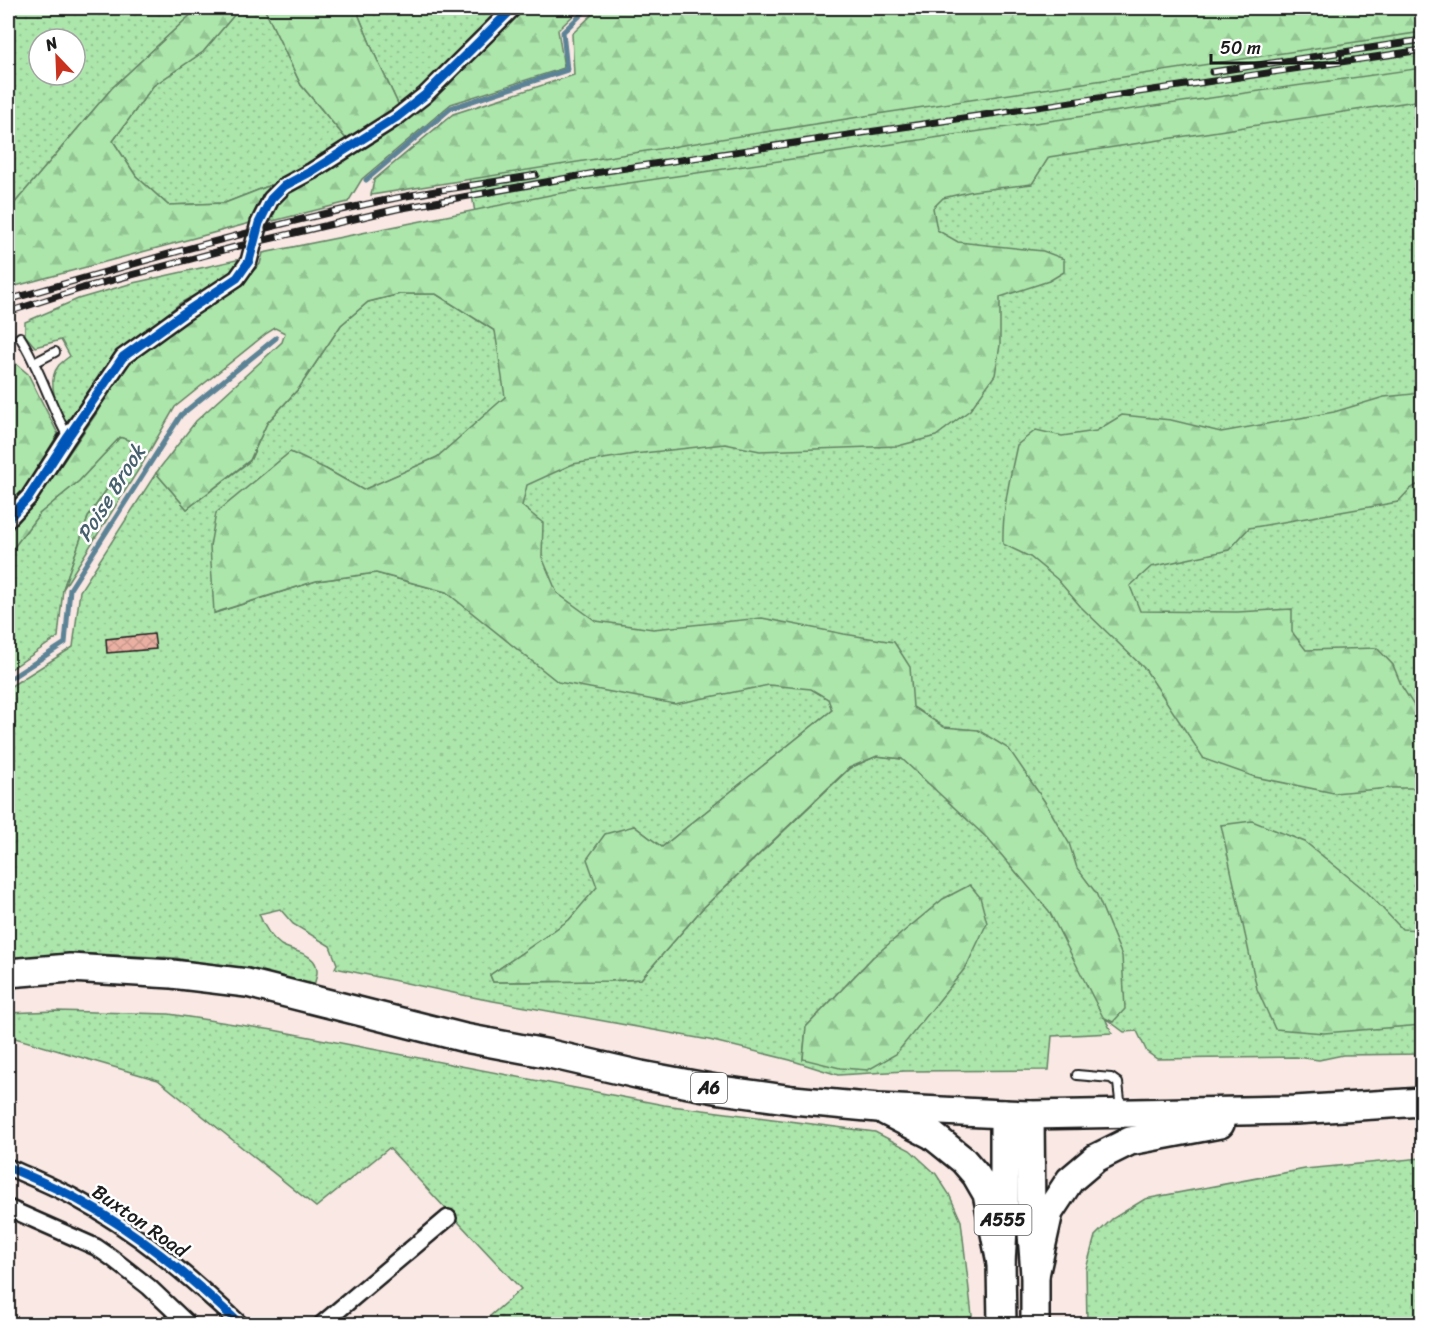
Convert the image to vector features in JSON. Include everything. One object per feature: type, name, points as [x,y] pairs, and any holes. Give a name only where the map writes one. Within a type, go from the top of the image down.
[{"type":"highway","name":"A6","points":[[8,973],[70,968],[172,974],[247,983],[465,1038],[664,1079],[793,1100],[878,1108],[1017,1115],[1295,1110],[1422,1102]]},
{"type":"highway","points":[[878,1108],[932,1135],[963,1160],[976,1174],[987,1194],[1001,1263]]},
{"type":"highway","points":[[1035,1275],[1049,1212],[1070,1180],[1096,1158],[1130,1141],[1295,1110]]},
{"type":"highway","name":"A555","points":[[1002,1324],[1001,1263],[1004,1211],[1017,1115]]},
{"type":"highway","name":"A555","points":[[1017,1115],[1031,1219],[1035,1275],[1035,1324]]},
{"type":"street","points":[[8,519],[29,497],[123,357],[237,278],[249,261],[259,222],[278,192],[424,95],[513,8]]},
{"type":"street","name":"Buxton Road","points":[[8,1167],[76,1198],[137,1237],[161,1254],[240,1324]]},
{"type":"street","points":[[8,1208],[104,1252],[148,1287],[188,1324]]},
{"type":"street","points":[[322,1324],[448,1218]]},
{"type":"lane","points":[[20,337],[31,354],[57,417],[68,437]]},
{"type":"lane","points":[[34,363],[55,352]]},
{"type":"lane","points":[[1077,1075],[1111,1078],[1118,1083],[1122,1113]]},
{"type":"green space","points":[[8,8],[198,8],[112,88],[8,211]]},
{"type":"green space","points":[[198,8],[240,8],[203,52],[153,86],[113,141],[136,176],[168,205],[225,203],[276,183],[263,195],[250,223],[8,288],[8,211],[112,88]]},
{"type":"green space","points":[[240,8],[265,10],[301,85],[348,141],[276,183],[225,203],[168,205],[136,176],[113,141],[153,86],[203,52]]},
{"type":"green space","points":[[262,8],[360,8],[359,16],[399,106],[348,141],[301,85]]},
{"type":"green space","points":[[360,8],[506,8],[426,86],[399,106],[359,16]]},
{"type":"green space","points":[[522,8],[581,8],[558,30],[564,68],[451,104],[362,179],[348,202],[269,222],[272,212],[286,193],[408,118]]},
{"type":"green space","points":[[599,8],[1422,8],[1422,32],[884,113],[371,195],[374,180],[453,114],[574,75],[572,34]]},
{"type":"green space","points":[[1422,8],[1422,1054],[1343,1055],[1319,1060],[1296,1057],[1157,1059],[1147,1052],[1137,1031],[1124,1032],[1105,1018],[1112,1033],[1052,1036],[1049,1070],[905,1071],[838,1075],[790,1060],[709,1040],[482,999],[335,968],[337,964],[330,946],[293,924],[280,909],[259,914],[277,942],[304,954],[313,961],[317,972],[314,986],[176,958],[75,953],[8,959],[8,688],[73,647],[80,591],[156,473],[187,509],[250,461],[267,423],[299,388],[341,325],[368,302],[400,294],[436,294],[495,331],[460,124]],"holes":[[[436,458],[446,592],[376,573],[316,581],[215,613],[326,469],[363,490]],[[829,700],[901,759],[877,756],[850,768],[702,909],[641,979],[493,982],[490,975],[569,920],[598,887],[588,859],[634,826],[662,847],[832,710]],[[873,957],[803,1059],[806,1027]]]},
{"type":"green space","points":[[1422,68],[1422,100],[1049,157],[1032,184],[973,191],[943,198],[933,208],[937,230],[958,242],[1043,251],[1064,259],[1064,272],[1049,281],[1000,297],[1000,345],[995,375],[970,410],[936,436],[898,446],[760,451],[725,444],[634,454],[573,464],[527,485],[522,506],[543,523],[542,557],[557,593],[596,621],[653,629],[762,618],[894,642],[910,667],[913,707],[944,727],[978,730],[1009,749],[1045,802],[1069,843],[1077,868],[1096,893],[1122,956],[1125,1009],[1113,1022],[1103,1017],[1049,911],[987,838],[902,759],[877,756],[849,768],[702,909],[641,979],[493,982],[490,975],[569,920],[597,887],[587,859],[605,834],[634,826],[662,847],[832,710],[828,699],[811,689],[769,685],[675,704],[558,682],[446,592],[376,573],[316,581],[214,613],[210,546],[216,513],[290,452],[363,490],[437,457],[505,397],[495,331],[436,294],[400,294],[368,302],[341,325],[299,388],[267,423],[250,460],[187,509],[156,473],[196,421],[282,342],[285,333],[275,328],[267,333],[175,407],[63,589],[89,515],[131,455],[131,441],[120,437],[79,481],[39,514],[8,555],[8,534],[37,500],[96,414],[118,375],[132,358],[164,333],[240,284],[260,264],[263,253],[555,194]]},
{"type":"green space","points":[[241,259],[236,273],[180,303],[113,360],[75,414],[66,421],[56,401],[53,379],[59,365],[70,356],[61,340],[35,347],[25,335],[25,322],[78,299],[133,283]]},
{"type":"green space","points":[[8,357],[28,374],[58,434],[24,491],[8,508]]},
{"type":"green space","points":[[1422,393],[1422,482],[1410,489],[1398,502],[1249,528],[1229,550],[1151,567],[1130,586],[1140,611],[1237,612],[1292,609],[1292,632],[1306,650],[1377,648],[1393,665],[1402,687],[1422,718],[1422,788],[1390,788],[1334,793],[1255,777],[1204,759],[1145,669],[1081,607],[1057,579],[1030,557],[1003,544],[1005,507],[1017,445],[1036,430],[1062,436],[1096,431],[1122,415],[1171,420],[1221,432],[1334,412],[1384,397]]},
{"type":"green space","points":[[120,437],[131,441],[131,454],[89,515],[63,589],[58,637],[8,671],[8,555],[39,514],[79,481]]},
{"type":"green space","points":[[1252,821],[1305,842],[1366,891],[1402,929],[1422,930],[1422,1025],[1324,1033],[1275,1029],[1257,989],[1221,825]]},
{"type":"green space","points":[[970,885],[980,897],[987,923],[966,967],[896,1054],[868,1070],[840,1068],[803,1059],[806,1027],[873,957],[943,899]]},
{"type":"green space","points":[[56,1011],[169,1014],[273,1030],[664,1105],[875,1132],[910,1150],[936,1174],[949,1194],[961,1221],[973,1324],[481,1324],[521,1289],[389,1148],[316,1207],[158,1080],[8,1036],[8,1013]]},
{"type":"green space","points":[[1422,1158],[1422,1324],[1087,1324],[1086,1269],[1095,1236],[1112,1219],[1145,1199],[1305,1169]]},
{"type":"building","points":[[154,634],[156,649],[107,653],[106,639]]},
{"type":"waterway","name":"Poise Brook","points":[[366,180],[451,108],[567,70],[563,32],[588,8]]},
{"type":"waterway","name":"Poise Brook","points":[[8,680],[65,643],[70,589],[181,415],[276,338]]},
{"type":"railway","points":[[1212,72],[1422,40]]},
{"type":"railway","points":[[8,312],[83,288],[235,247],[397,209],[606,171],[1422,50]]},
{"type":"railway","points":[[8,300],[298,220],[396,198],[536,175]]},
{"type":"cycle path","points":[[8,519],[29,497],[123,357],[237,278],[249,261],[259,223],[271,199],[284,186],[397,117],[425,95],[513,8]]},
{"type":"cycle path","points":[[8,1167],[67,1194],[119,1225],[181,1272],[240,1324]]}]
